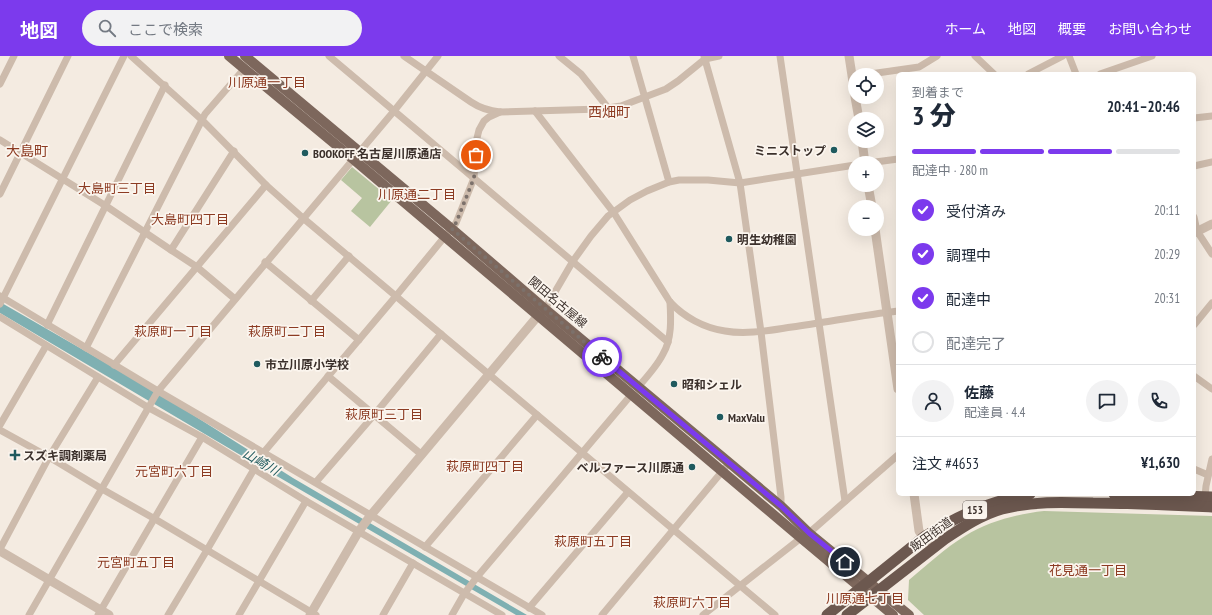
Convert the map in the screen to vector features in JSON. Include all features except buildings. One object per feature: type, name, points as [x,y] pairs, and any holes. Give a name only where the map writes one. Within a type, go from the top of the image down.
[{"type":"highway","name":"飯田街道","points":[[827,615],[924,537],[952,520],[998,497],[1009,496]]},
{"type":"highway","points":[[1177,496],[1209,497]]},
{"type":"highway","name":"飯田街道","points":[[847,615],[932,548],[961,528],[988,514],[1002,509],[1048,502],[1212,507]]},
{"type":"main road","name":"関田名古屋線","points":[[230,56],[248,60],[356,155],[445,237],[542,312]]},
{"type":"main road","name":"関田名古屋線","points":[[356,155],[452,229],[542,312],[805,536],[875,594],[909,615]]},
{"type":"main road","name":"関田名古屋線","points":[[725,467],[781,506],[805,536]]},
{"type":"main road","name":"関田名古屋線","points":[[875,594],[893,615]]},
{"type":"street","points":[[0,84],[14,56]]},
{"type":"street","points":[[0,194],[68,56]]},
{"type":"street","points":[[124,56],[1,299],[316,482],[476,578],[542,615]]},
{"type":"street","points":[[131,56],[165,85],[234,151],[266,185],[303,218],[775,615]]},
{"type":"street","points":[[330,56],[668,342]]},
{"type":"street","points":[[404,56],[479,107],[500,112],[609,108],[629,104],[666,90],[704,58],[719,56]]},
{"type":"street","points":[[29,615],[158,391],[265,262],[394,111],[438,56]]},
{"type":"street","points":[[559,56],[581,74],[609,108]]},
{"type":"street","points":[[633,56],[669,182]]},
{"type":"street","points":[[780,56],[845,501]]},
{"type":"street","points":[[849,56],[852,68]]},
{"type":"street","points":[[905,72],[919,71],[936,56]]},
{"type":"street","points":[[975,56],[992,72]]},
{"type":"street","points":[[1032,72],[1062,56]]},
{"type":"street","points":[[1069,56],[1075,72]]},
{"type":"street","points":[[1106,72],[1152,56]]},
{"type":"street","points":[[704,58],[740,183],[761,332],[781,506]]},
{"type":"street","points":[[86,348],[205,114],[248,60]]},
{"type":"street","points":[[884,74],[896,73]]},
{"type":"street","points":[[46,325],[165,85]]},
{"type":"street","points":[[535,111],[614,213],[670,302],[676,309],[700,323],[716,329],[734,332],[761,332],[896,311]]},
{"type":"street","points":[[168,615],[264,452],[456,223],[474,178],[476,142],[479,130],[481,125],[489,117],[500,112]]},
{"type":"street","points":[[1196,118],[1212,116]]},
{"type":"street","points":[[0,140],[106,206],[197,267],[235,299]]},
{"type":"street","points":[[171,250],[234,151]]},
{"type":"street","points":[[884,161],[896,159]]},
{"type":"street","points":[[1196,166],[1212,162]]},
{"type":"street","points":[[0,430],[155,519],[312,614],[359,531],[542,312],[573,261],[608,216],[636,197],[669,182],[679,180],[708,180],[740,183],[848,166]]},
{"type":"street","points":[[114,365],[266,185]]},
{"type":"street","points":[[1212,224],[1196,232],[1212,254]]},
{"type":"street","points":[[876,236],[896,375]]},
{"type":"street","points":[[311,300],[349,256]]},
{"type":"street","points":[[265,262],[359,340]]},
{"type":"street","points":[[452,615],[465,592],[476,578],[656,366],[664,353],[668,342],[671,325],[670,302]]},
{"type":"street","points":[[1196,322],[1212,303]]},
{"type":"street","points":[[0,317],[149,408],[202,437],[306,501],[413,564],[465,592],[502,615]]},
{"type":"street","points":[[316,482],[441,334]]},
{"type":"street","points":[[0,425],[46,346]]},
{"type":"street","points":[[328,376],[422,455]]},
{"type":"street","points":[[98,377],[49,457],[0,550],[102,613],[202,437]]},
{"type":"street","points":[[1196,377],[1212,389]]},
{"type":"street","points":[[424,547],[537,415]]},
{"type":"street","points":[[703,615],[805,536],[896,456]]},
{"type":"street","points":[[1209,497],[1208,476],[1212,459]]},
{"type":"street","points":[[602,615],[725,467]]},
{"type":"street","points":[[1196,470],[1208,476]]},
{"type":"street","points":[[529,608],[628,492]]},
{"type":"street","points":[[914,496],[919,531],[932,548]]},
{"type":"street","points":[[239,615],[306,501]]},
{"type":"street","points":[[383,615],[413,564]]},
{"type":"green space","points":[[352,167],[392,200],[370,227],[351,211],[362,198],[341,180]]},
{"type":"green space","points":[[1044,511],[1212,516],[1212,615],[924,615],[908,600],[909,580],[950,546],[974,531],[993,522],[1013,516]]},
{"type":"water","name":"山崎川","points":[[0,302],[160,394],[293,478],[527,615],[516,615],[0,313]]},
{"type":"way so far","points":[[476,155],[474,178],[456,223],[452,229],[602,357]]},
{"type":"place","name":"ミニストップ","points":[[834,150]]},
{"type":"place","name":"BOOKOFF 名古屋川原通店","points":[[305,153]]},
{"type":"place","name":"明生幼稚園","points":[[729,239]]},
{"type":"place","name":"市立川原小学校","points":[[257,364]]},
{"type":"place","name":"昭和シェル","points":[[674,384]]},
{"type":"place","name":"MaxValu","points":[[720,417]]},
{"type":"place","name":"スズキ調剤薬局","points":[[15,455]]},
{"type":"place","name":"ベルファース川原通","points":[[692,467]]},
{"type":"district","name":"川原通一丁目","points":[[267,82]]},
{"type":"district","name":"西畑町","points":[[609,112]]},
{"type":"district","name":"大島町","points":[[27,151]]},
{"type":"district","name":"大島町三丁目","points":[[117,188]]},
{"type":"district","name":"川原通二丁目","points":[[417,194]]},
{"type":"district","name":"大島町四丁目","points":[[190,219]]},
{"type":"district","name":"萩原町一丁目","points":[[173,331]]},
{"type":"district","name":"萩原町二丁目","points":[[287,331]]},
{"type":"district","name":"萩原町三丁目","points":[[384,414]]},
{"type":"district","name":"萩原町四丁目","points":[[485,466]]},
{"type":"district","name":"元宮町六丁目","points":[[174,471]]},
{"type":"district","name":"萩原町五丁目","points":[[593,541]]},
{"type":"district","name":"元宮町五丁目","points":[[136,562]]},
{"type":"district","name":"花見通一丁目","points":[[1088,570]]},
{"type":"district","name":"川原通七丁目","points":[[865,598]]},
{"type":"district","name":"萩原町六丁目","points":[[692,602]]},
{"type":"route","points":[[602,357],[781,506],[809,533],[845,562]]}]
